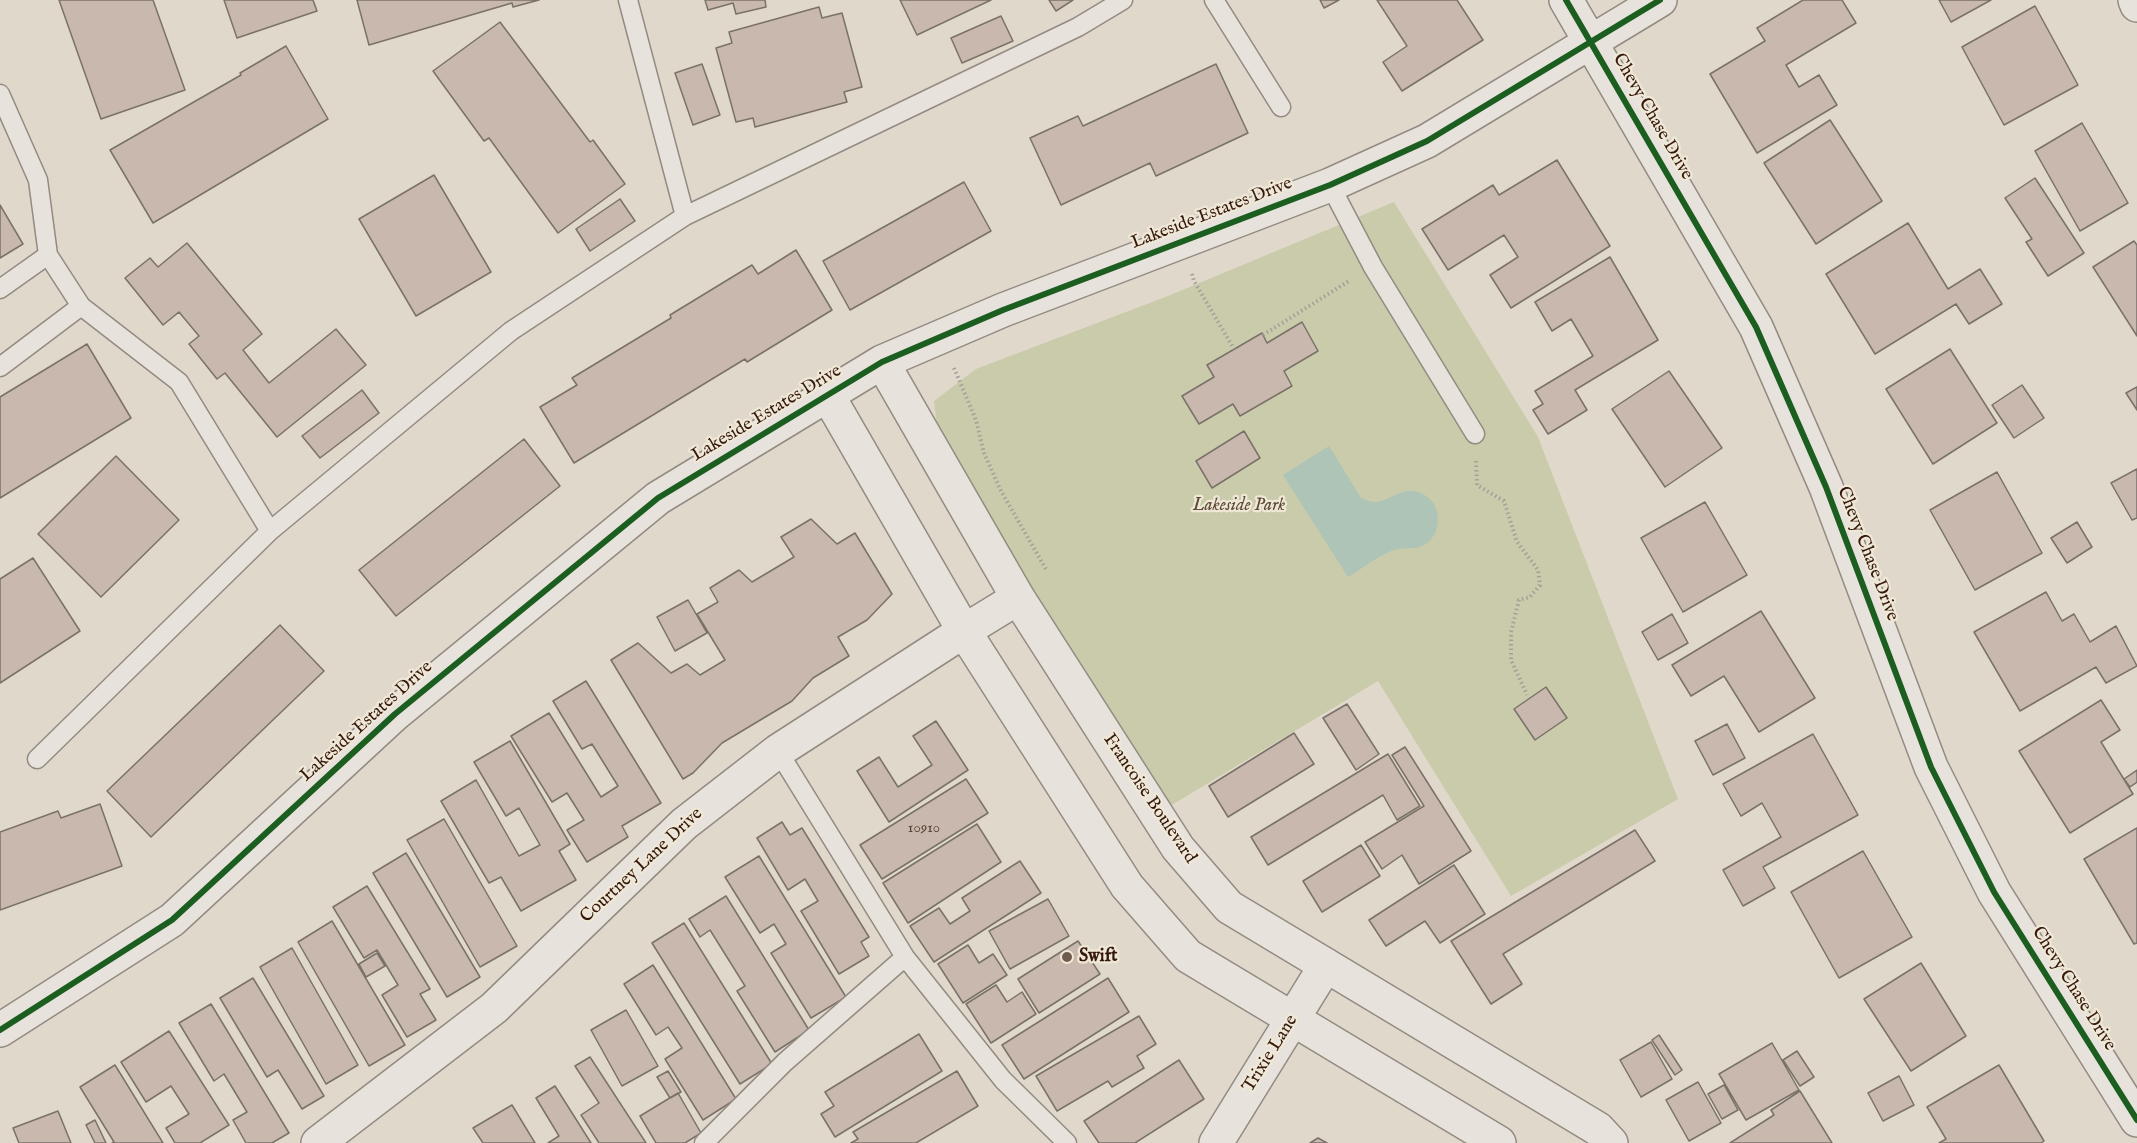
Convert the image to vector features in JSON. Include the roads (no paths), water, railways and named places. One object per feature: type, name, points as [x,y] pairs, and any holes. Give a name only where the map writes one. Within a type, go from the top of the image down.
[{"type":"street","name":"Chevy Chase Drive","points":[[1566,0],[1756,327],[1826,487],[1931,767],[1988,881],[2137,1120]]},
{"type":"street","name":"Lakeside Estates Drive","points":[[0,1030],[172,920],[395,714],[658,498],[882,362],[1003,310],[1329,184],[1427,141],[1660,0]]},
{"type":"street","points":[[2135,0],[2137,5]]},
{"type":"street","name":"Francoise Boulevard","points":[[882,362],[1018,598],[1178,849],[1229,907],[1598,1129],[1611,1143]]},
{"type":"street","points":[[827,394],[964,631],[1127,886],[1188,956],[1499,1143]]},
{"type":"street","name":"Courtney Lane Drive","points":[[318,1143],[494,1008],[684,824],[778,751],[1018,598]]},
{"type":"street","name":"Trixie Lane","points":[[1216,1143],[1326,965]]},
{"type":"lane","points":[[628,0],[685,216]]},
{"type":"lane","points":[[37,759],[270,531],[511,331],[685,216],[1078,27],[1123,0]]},
{"type":"lane","points":[[1214,0],[1281,107]]},
{"type":"lane","points":[[0,94],[38,180],[48,255],[81,306],[179,382],[270,531]]},
{"type":"lane","points":[[1329,184],[1373,267],[1474,434]]},
{"type":"lane","points":[[0,289],[48,255]]},
{"type":"lane","points":[[0,367],[81,306]]},
{"type":"lane","points":[[778,751],[905,957],[1003,1080],[1067,1143]]},
{"type":"lane","points":[[704,1143],[785,1062],[905,957]]},
{"type":"place","name":"Swift","points":[[1067,957]]},
{"type":"park label","name":"Lakeside Park","points":[[1239,506]]}]
